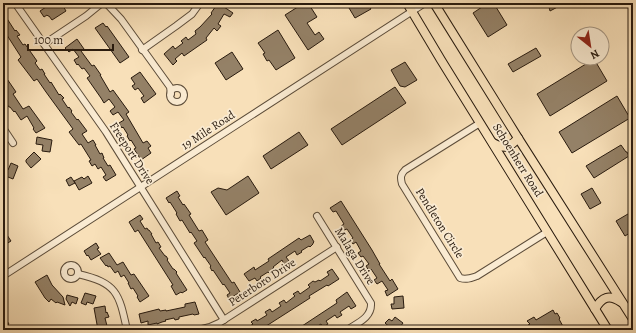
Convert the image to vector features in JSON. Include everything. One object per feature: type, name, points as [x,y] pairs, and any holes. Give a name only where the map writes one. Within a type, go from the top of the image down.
[{"type":"main road","name":"Schoenherr Road","points":[[407,3],[608,330]]},
{"type":"main road","name":"Schoenherr Road","points":[[434,3],[633,319]]},
{"type":"main road","points":[[493,143],[498,146],[508,147],[518,138]]},
{"type":"main road","points":[[595,309],[604,299],[612,297],[622,302]]},
{"type":"street","name":"Freeport Drive","points":[[15,3],[99,122],[224,320]]},
{"type":"street","points":[[44,44],[86,16],[102,3]]},
{"type":"street","points":[[106,3],[116,12],[170,87],[172,99],[179,102],[183,100],[184,93],[177,88],[170,87]]},
{"type":"street","points":[[142,50],[192,14],[200,3]]},
{"type":"street","name":"19 Mile Road","points":[[3,276],[425,3]]},
{"type":"street","points":[[171,94],[173,90],[177,88]]},
{"type":"street","name":"Pendleton Circle","points":[[480,122],[405,170],[400,178],[402,184],[460,278],[465,279],[477,276],[547,232]]},
{"type":"street","points":[[3,128],[13,143]]},
{"type":"street","name":"Malaga Drive","points":[[316,216],[370,300],[371,308],[369,314],[347,330]]},
{"type":"street","name":"Peterboro Drive","points":[[198,330],[210,327],[224,320],[337,247]]},
{"type":"street","points":[[78,274],[96,279],[113,290],[120,302],[127,330]]},
{"type":"building","points":[[52,3],[68,3],[63,6],[66,11],[52,20],[47,15],[44,17],[40,11]]},
{"type":"building","points":[[218,3],[233,13],[230,17],[224,14],[218,24],[221,26],[217,31],[214,28],[206,38],[207,40],[184,56],[182,53],[175,59],[177,61],[173,65],[164,54],[173,46],[175,49],[183,43],[181,41],[186,37],[188,40],[196,34],[195,31],[212,14],[211,13]]},
{"type":"building","points":[[304,3],[308,3],[317,17],[307,23],[315,35],[319,32],[324,39],[308,50],[285,15]]},
{"type":"building","points":[[346,3],[367,3],[371,9],[355,18]]},
{"type":"building","points":[[488,3],[502,3],[496,7],[507,25],[488,37],[473,13]]},
{"type":"building","points":[[548,3],[565,3],[550,11]]},
{"type":"building","points":[[6,17],[15,31],[16,30],[20,35],[17,36],[23,45],[25,44],[37,61],[35,63],[40,70],[42,69],[59,95],[60,94],[64,98],[62,99],[68,108],[69,107],[77,120],[78,119],[87,131],[82,134],[88,143],[93,140],[100,154],[102,153],[108,166],[110,165],[116,175],[106,181],[103,177],[106,175],[101,167],[98,169],[95,164],[92,166],[89,161],[91,160],[81,144],[79,145],[69,132],[73,129],[37,79],[34,81],[18,60],[21,57],[3,29],[3,20]]},
{"type":"building","points":[[103,23],[106,27],[107,26],[129,57],[120,63],[95,28]]},
{"type":"building","points":[[278,30],[295,58],[276,70],[269,60],[267,61],[263,54],[265,53],[258,43]]},
{"type":"building","points":[[77,39],[84,49],[81,51],[92,66],[94,65],[110,92],[113,90],[129,112],[126,114],[143,143],[147,141],[151,146],[148,148],[151,153],[141,160],[134,149],[136,148],[119,123],[124,120],[118,112],[113,115],[110,111],[115,107],[109,99],[104,103],[87,78],[90,76],[84,68],[82,69],[78,64],[77,65],[74,60],[79,57],[73,49],[69,52],[65,48]]},
{"type":"building","points":[[536,48],[541,56],[513,72],[508,64]]},
{"type":"building","points":[[232,52],[243,69],[226,80],[215,63]]},
{"type":"building","points":[[405,62],[417,80],[405,87],[400,86],[391,70]]},
{"type":"building","points":[[583,66],[598,66],[607,81],[550,116],[537,94]]},
{"type":"building","points":[[140,72],[156,94],[144,103],[141,98],[144,96],[138,88],[135,90],[132,86],[135,84],[131,78]]},
{"type":"building","points":[[3,73],[16,92],[13,94],[23,109],[29,106],[45,128],[36,133],[27,116],[21,120],[15,111],[14,112],[9,107],[3,95]]},
{"type":"building","points":[[395,87],[406,103],[342,145],[331,129]]},
{"type":"building","points":[[617,96],[630,118],[572,153],[559,132]]},
{"type":"building","points":[[299,132],[308,145],[271,169],[263,156]]},
{"type":"building","points":[[37,137],[52,140],[50,152],[42,151],[43,145],[36,144]]},
{"type":"building","points":[[621,145],[629,156],[594,178],[586,166]]},
{"type":"building","points":[[34,152],[41,159],[31,168],[26,160]]},
{"type":"building","points":[[11,163],[18,166],[13,179],[3,175],[3,168],[8,170]]},
{"type":"building","points":[[88,176],[92,183],[79,190],[74,181],[82,177],[84,179]]},
{"type":"building","points":[[248,176],[259,193],[226,215],[211,192],[218,188],[227,190]]},
{"type":"building","points":[[71,177],[75,183],[69,186],[66,180]]},
{"type":"building","points":[[592,188],[601,203],[590,209],[581,194]]},
{"type":"building","points":[[177,191],[180,196],[178,197],[191,214],[189,215],[199,231],[202,230],[208,240],[205,242],[232,283],[234,282],[240,292],[229,299],[227,295],[230,293],[213,270],[212,271],[211,266],[194,243],[197,241],[182,220],[180,221],[176,214],[177,213],[166,198]]},
{"type":"building","points":[[341,201],[390,281],[392,279],[398,289],[387,296],[385,291],[388,290],[382,281],[377,284],[374,280],[377,278],[371,269],[369,271],[366,266],[369,264],[363,256],[361,257],[358,253],[361,251],[356,242],[353,244],[350,240],[353,238],[347,229],[344,230],[341,226],[344,224],[336,211],[333,212],[330,208]]},
{"type":"building","points":[[633,211],[633,231],[625,236],[616,221]]},
{"type":"building","points":[[140,215],[143,219],[140,221],[145,229],[147,228],[149,230],[156,243],[158,242],[161,247],[159,248],[168,259],[167,260],[173,269],[177,272],[176,273],[187,290],[182,293],[181,292],[176,295],[171,286],[173,285],[138,230],[135,232],[129,222]]},
{"type":"building","points":[[3,229],[11,241],[3,246]]},
{"type":"building","points":[[310,235],[314,242],[310,247],[309,246],[297,255],[295,251],[286,257],[289,261],[284,264],[282,260],[273,267],[273,271],[260,277],[261,278],[257,281],[255,278],[249,281],[244,274],[254,267],[255,270],[269,261],[268,259],[299,238],[301,240]]},
{"type":"building","points":[[96,243],[99,248],[97,249],[101,254],[91,260],[84,251]]},
{"type":"building","points":[[109,253],[117,265],[123,262],[131,275],[134,274],[149,296],[140,302],[137,297],[138,296],[133,288],[131,289],[124,275],[121,277],[118,271],[115,273],[110,266],[106,266],[100,258]]},
{"type":"building","points":[[332,269],[339,279],[309,296],[310,298],[260,330],[244,330],[253,324],[251,322],[256,319],[257,321],[267,315],[265,312],[270,309],[272,312],[281,306],[279,303],[284,300],[286,303],[295,296],[293,294],[298,291],[300,294],[310,287],[308,285],[313,281],[320,281],[329,275],[327,272]]},
{"type":"building","points":[[47,275],[52,285],[63,297],[65,305],[56,303],[51,299],[49,302],[35,282]]},
{"type":"building","points":[[347,292],[356,306],[351,309],[349,306],[340,312],[342,315],[337,318],[335,315],[326,321],[328,324],[323,327],[321,324],[311,330],[296,330],[337,303],[336,300]]},
{"type":"building","points":[[85,293],[96,296],[93,304],[87,302],[86,305],[81,303]]},
{"type":"building","points":[[67,295],[78,298],[76,304],[72,302],[70,306],[66,299]]},
{"type":"building","points":[[403,296],[404,308],[392,309],[391,304],[394,304],[394,297]]},
{"type":"building","points":[[195,302],[199,314],[179,317],[179,319],[175,320],[174,318],[165,320],[166,321],[157,324],[148,325],[148,321],[141,323],[139,314],[159,309],[160,311],[166,311],[185,307],[185,304]]},
{"type":"building","points":[[105,306],[106,313],[107,312],[109,317],[105,318],[108,330],[98,330],[94,308]]},
{"type":"building","points":[[553,310],[560,318],[559,319],[565,330],[531,330],[528,325],[530,324],[527,321],[534,317],[536,320]]},
{"type":"building","points":[[3,315],[9,324],[3,328]]},
{"type":"building","points":[[395,317],[403,323],[398,330],[393,330],[385,323],[389,319],[392,321]]}]
